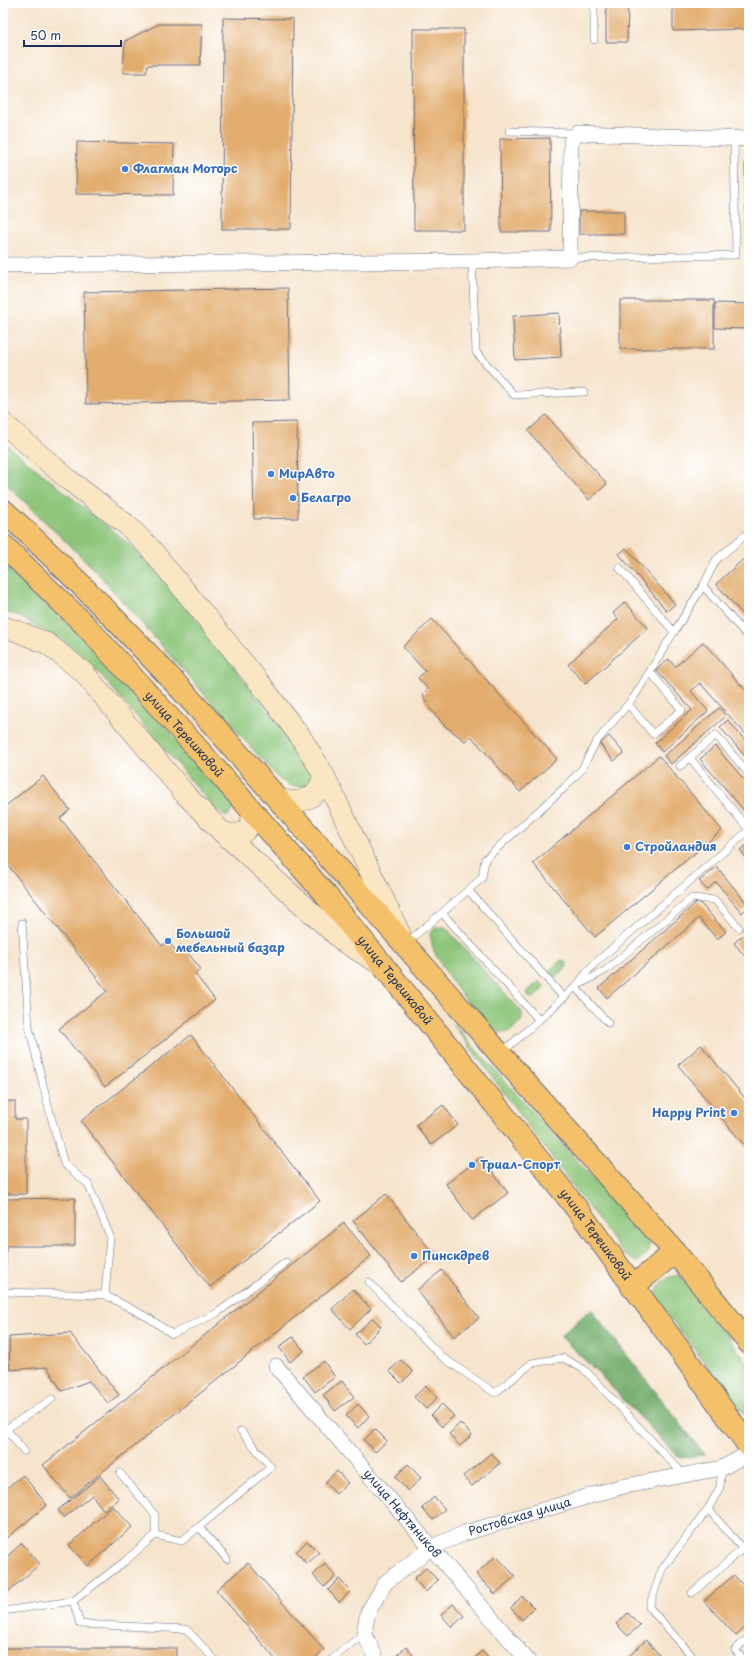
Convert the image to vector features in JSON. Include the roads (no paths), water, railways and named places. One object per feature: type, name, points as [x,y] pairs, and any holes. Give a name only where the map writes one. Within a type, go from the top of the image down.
[{"type":"main road","points":[[3,423],[69,480],[127,525],[150,548],[259,682],[300,736],[324,775],[404,944]]},
{"type":"main road","points":[[8,514],[103,607],[170,677],[675,1252],[741,1329],[749,1344]]},
{"type":"main road","name":"улица Терешковой","points":[[3,545],[85,625],[196,747],[253,814],[325,894],[502,1113],[573,1205],[749,1446]]},
{"type":"main road","points":[[3,628],[17,631],[48,644],[84,673],[185,794],[222,832],[344,942],[382,965]]},
{"type":"main road","points":[[278,799],[291,802],[302,802],[311,797],[322,785],[324,775]]},
{"type":"main road","points":[[222,832],[234,835],[242,833],[248,828],[253,814]]},
{"type":"main road","points":[[409,999],[434,978]]},
{"type":"main road","points":[[632,1287],[675,1252]]},
{"type":"street","points":[[3,265],[472,261],[570,258],[571,141],[578,133],[742,139]]},
{"type":"street","name":"улица Нефтяников","points":[[276,1366],[528,1661]]},
{"type":"street","name":"Ростовская улица","points":[[364,1633],[368,1612],[386,1582],[432,1548],[465,1533],[620,1487],[722,1468],[749,1453]]},
{"type":"street","points":[[364,1633],[377,1661]]},
{"type":"lane","points":[[594,3],[594,40]]},
{"type":"lane","points":[[509,131],[578,133]]},
{"type":"lane","points":[[570,258],[736,255],[742,139]]},
{"type":"lane","points":[[472,261],[476,352],[514,395],[584,392]]},
{"type":"lane","points":[[404,944],[442,914],[482,878],[485,859],[564,788],[582,769],[596,742],[628,704],[650,672],[703,586],[716,560],[749,532]]},
{"type":"lane","points":[[620,567],[674,632]]},
{"type":"lane","points":[[703,586],[749,638]]},
{"type":"lane","points":[[628,704],[653,734],[682,710],[650,672]]},
{"type":"lane","points":[[680,766],[716,735],[749,774]]},
{"type":"lane","points":[[500,1054],[564,998],[594,964],[749,830],[690,758]]},
{"type":"lane","points":[[468,890],[564,998]]},
{"type":"lane","points":[[575,987],[606,970],[692,898],[715,900],[739,928]]},
{"type":"lane","points":[[442,914],[538,1020]]},
{"type":"lane","points":[[22,923],[29,1027],[64,1164],[88,1184],[110,1236],[105,1294]]},
{"type":"lane","points":[[575,987],[608,1023]]},
{"type":"lane","points":[[3,1292],[105,1294],[149,1318],[172,1334],[217,1313],[286,1262]]},
{"type":"lane","points":[[368,1282],[442,1357],[495,1393],[532,1363],[563,1358],[585,1370],[685,1475]]},
{"type":"lane","points":[[24,1451],[5,1427],[52,1399]]},
{"type":"lane","points":[[155,1535],[182,1541],[271,1467],[241,1431]]},
{"type":"lane","points":[[693,1657],[649,1607],[662,1569],[708,1509],[720,1487],[722,1468]]},
{"type":"lane","points":[[120,1473],[154,1515],[155,1535]]},
{"type":"lane","points":[[708,1509],[749,1556]]},
{"type":"lane","points":[[199,1526],[227,1559]]},
{"type":"lane","points":[[3,1611],[73,1601],[124,1562],[155,1535]]},
{"type":"lane","points":[[692,1593],[742,1549]]},
{"type":"lane","points":[[73,1601],[80,1624],[186,1629],[216,1661]]},
{"type":"lane","points":[[330,1661],[364,1633]]},
{"type":"lane","points":[[745,1661],[735,1650],[749,1637]]},
{"type":"place","name":"Флагман Моторс","points":[[125,169]]},
{"type":"place","name":"МирАвто","points":[[271,474]]},
{"type":"place","name":"Белагро","points":[[293,498]]},
{"type":"place","name":"Стройландия","points":[[627,847]]},
{"type":"place","name":"Большой мебельный базар","points":[[168,941]]},
{"type":"place","name":"Happy Print","points":[[734,1113]]},
{"type":"place","name":"Триал-Спорт","points":[[472,1165]]},
{"type":"place","name":"Пинскдрев","points":[[414,1256]]}]
